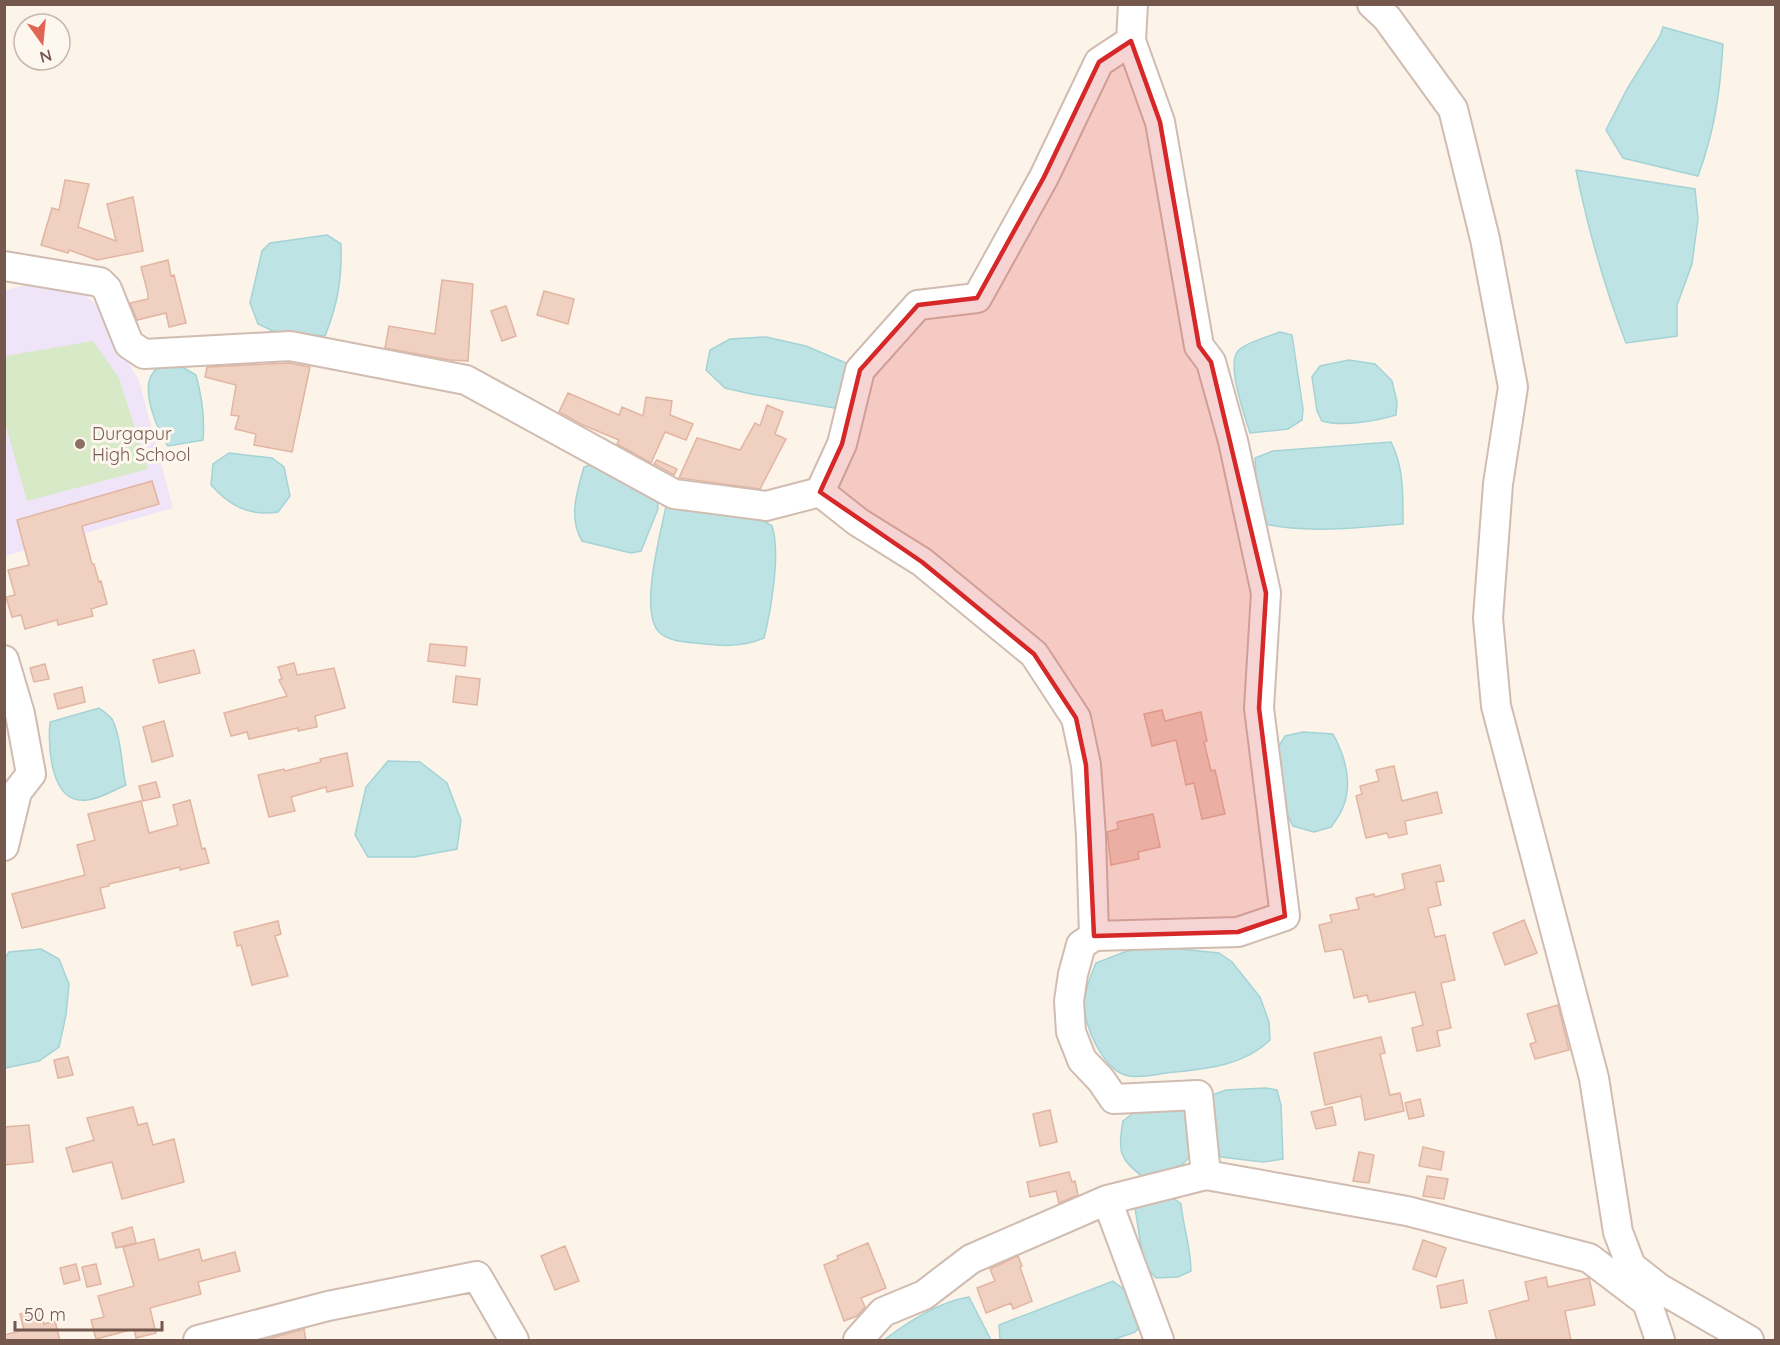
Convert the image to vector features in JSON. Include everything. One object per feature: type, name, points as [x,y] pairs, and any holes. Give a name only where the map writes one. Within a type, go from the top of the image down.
[{"type":"street","points":[[1133,4],[1131,41],[1160,122],[1199,346],[1211,362],[1233,441],[1266,593],[1259,708],[1285,916],[1238,932],[1094,936],[1082,945],[1073,974],[1069,1001],[1071,1032],[1082,1060],[1101,1080],[1114,1099],[1198,1095],[1206,1175]]},
{"type":"street","points":[[1372,4],[1387,18],[1453,108],[1485,239],[1513,387],[1498,484],[1488,618],[1496,706],[1594,1078],[1618,1232],[1631,1266],[1659,1288],[1749,1341]]},
{"type":"street","points":[[820,492],[842,444],[860,370],[918,305],[977,298],[1044,177],[1099,63],[1131,41]]},
{"type":"street","points":[[4,266],[100,282],[107,288],[129,344],[144,354],[290,346],[466,380],[674,494],[766,506],[820,492]]},
{"type":"street","points":[[820,492],[858,522],[922,562],[1034,654],[1077,718],[1086,765],[1094,936]]},
{"type":"street","points":[[4,660],[20,714],[31,774],[17,792],[4,846]]},
{"type":"street","points":[[858,1341],[883,1312],[924,1295],[971,1259],[1107,1200],[1206,1175],[1407,1211],[1589,1258],[1647,1302],[1660,1341]]},
{"type":"street","points":[[1107,1200],[1160,1341]]},
{"type":"street","points":[[198,1341],[328,1306],[477,1276],[514,1341]]},
{"type":"highlighted area","points":[[1131,41],[1160,122],[1199,346],[1211,362],[1266,593],[1259,708],[1285,916],[1238,932],[1094,936],[1086,765],[1076,718],[1034,654],[922,562],[820,492],[842,444],[860,370],[918,305],[977,298],[1044,177],[1099,62]]},
{"type":"shaded area","name":"Durgapur High School","points":[[30,284],[74,285],[94,303],[139,381],[173,508],[5,556],[4,291]]},
{"type":"green space","points":[[93,341],[119,378],[148,469],[27,501],[5,423],[5,356]]},
{"type":"water","points":[[1663,27],[1723,44],[1716,111],[1698,176],[1623,158],[1606,130]]},
{"type":"water","points":[[1576,170],[1695,189],[1698,219],[1692,264],[1677,305],[1677,336],[1626,343],[1597,257]]},
{"type":"water","points":[[327,235],[341,244],[341,257],[338,291],[325,336],[273,331],[258,324],[250,303],[262,251],[270,243]]},
{"type":"water","points":[[1280,332],[1292,335],[1303,409],[1302,420],[1288,429],[1250,433],[1235,378],[1235,358],[1238,351],[1246,345]]},
{"type":"water","points":[[766,337],[806,346],[846,363],[847,385],[834,408],[725,388],[706,370],[710,350],[730,339]]},
{"type":"water","points":[[1349,360],[1375,364],[1392,381],[1397,402],[1396,415],[1349,423],[1322,421],[1317,411],[1312,377],[1320,366]]},
{"type":"water","points":[[177,364],[196,375],[204,423],[203,440],[168,446],[152,412],[148,392],[152,375],[160,365]]},
{"type":"water","points":[[1391,442],[1401,472],[1403,524],[1311,529],[1274,526],[1258,522],[1255,458],[1273,451]]},
{"type":"water","points":[[229,453],[272,458],[284,467],[290,496],[278,512],[258,513],[240,508],[232,504],[211,485],[213,464]]},
{"type":"water","points":[[590,465],[602,468],[657,496],[658,509],[641,551],[631,553],[582,541],[575,523],[575,504],[584,467]]},
{"type":"water","points":[[681,503],[755,515],[772,526],[775,537],[775,566],[764,638],[747,643],[714,645],[682,642],[660,633],[654,623],[651,609],[656,553],[666,506]]},
{"type":"water","points":[[99,708],[111,717],[116,728],[126,785],[97,798],[75,799],[65,793],[54,772],[51,759],[50,722]]},
{"type":"water","points":[[1303,732],[1333,734],[1346,769],[1347,788],[1342,810],[1331,827],[1314,832],[1293,826],[1273,782],[1277,749],[1285,736]]},
{"type":"water","points":[[388,761],[420,762],[447,783],[461,820],[457,849],[414,857],[368,857],[355,835],[366,787]]},
{"type":"water","points":[[1162,947],[1219,953],[1232,962],[1260,997],[1269,1022],[1270,1040],[1247,1056],[1208,1068],[1138,1077],[1120,1073],[1111,1066],[1091,1034],[1085,1012],[1084,1002],[1088,982],[1096,963],[1127,951]]},
{"type":"water","points":[[41,949],[59,959],[69,984],[66,1015],[59,1047],[39,1061],[5,1068],[5,958],[9,952]]},
{"type":"water","points":[[1266,1088],[1277,1090],[1281,1105],[1283,1159],[1263,1162],[1221,1157],[1214,1148],[1204,1098],[1226,1090]]},
{"type":"water","points":[[1185,1104],[1196,1146],[1187,1160],[1176,1169],[1146,1179],[1122,1155],[1120,1141],[1123,1121],[1139,1109]]},
{"type":"water","points":[[1172,1197],[1181,1204],[1191,1271],[1178,1277],[1156,1278],[1144,1265],[1135,1208]]},
{"type":"water","points":[[1113,1281],[1131,1295],[1144,1322],[1135,1332],[1112,1340],[1000,1340],[999,1325]]},
{"type":"water","points":[[969,1297],[991,1340],[884,1340],[935,1308]]},
{"type":"building","points":[[65,180],[89,184],[78,227],[116,241],[107,204],[133,197],[143,251],[97,260],[69,250],[68,253],[41,245],[52,208],[59,210]]},
{"type":"building","points":[[168,260],[186,323],[169,327],[166,313],[137,320],[130,303],[148,299],[141,267]]},
{"type":"building","points":[[442,280],[473,284],[468,361],[385,348],[389,326],[435,334]]},
{"type":"building","points":[[544,291],[574,299],[568,324],[537,315]]},
{"type":"building","points":[[506,306],[516,336],[502,341],[491,311]]},
{"type":"building","points":[[289,363],[310,367],[292,452],[254,445],[256,434],[235,429],[239,416],[231,415],[236,385],[205,377],[207,367]]},
{"type":"building","points":[[568,393],[619,415],[622,407],[643,416],[646,397],[672,401],[670,415],[693,424],[686,440],[665,432],[651,463],[617,444],[619,440],[559,412]]},
{"type":"building","points":[[767,405],[783,412],[775,434],[786,439],[760,489],[679,478],[697,438],[740,450],[755,423],[760,426]]},
{"type":"building","points":[[657,460],[677,469],[674,475],[654,464]]},
{"type":"building","points":[[152,481],[159,504],[82,526],[92,564],[94,564],[99,582],[101,581],[107,604],[91,609],[93,616],[58,625],[57,620],[25,629],[21,615],[12,617],[6,597],[15,595],[8,570],[29,565],[17,520]]},
{"type":"building","points":[[430,644],[467,647],[465,666],[428,661]]},
{"type":"building","points":[[194,650],[200,673],[159,683],[153,660]]},
{"type":"building","points":[[294,663],[297,675],[334,668],[345,708],[315,716],[317,727],[298,731],[298,728],[249,739],[247,732],[231,736],[224,713],[287,696],[279,680],[282,679],[278,667]]},
{"type":"building","points":[[45,664],[49,679],[34,682],[30,668]]},
{"type":"building","points":[[456,676],[480,679],[477,705],[453,702]]},
{"type":"building","points":[[82,687],[85,702],[58,709],[54,694]]},
{"type":"building","points":[[1162,710],[1165,721],[1201,712],[1207,741],[1204,742],[1211,771],[1215,770],[1225,814],[1202,819],[1194,783],[1186,785],[1176,740],[1152,746],[1144,714]]},
{"type":"building","points":[[164,721],[173,756],[152,762],[143,727]]},
{"type":"building","points":[[347,753],[353,786],[327,792],[326,787],[291,797],[295,811],[269,817],[258,775],[284,769],[285,771]]},
{"type":"building","points":[[1394,766],[1402,801],[1437,792],[1442,813],[1405,821],[1407,834],[1389,838],[1387,833],[1366,838],[1356,796],[1362,794],[1360,786],[1379,781],[1376,770]]},
{"type":"building","points":[[156,782],[160,797],[143,801],[139,786]]},
{"type":"building","points":[[190,800],[202,849],[205,848],[209,863],[180,870],[180,867],[109,884],[109,886],[100,888],[105,908],[22,928],[12,894],[85,875],[77,845],[95,840],[88,814],[141,801],[149,833],[178,825],[173,805]]},
{"type":"building","points":[[1153,814],[1160,847],[1138,852],[1139,859],[1111,865],[1107,832],[1118,829],[1117,822]]},
{"type":"building","points":[[1440,865],[1444,881],[1436,882],[1441,905],[1428,908],[1435,937],[1445,935],[1455,980],[1441,983],[1451,1028],[1437,1031],[1440,1046],[1417,1051],[1412,1028],[1423,1025],[1415,992],[1369,1002],[1367,995],[1354,998],[1343,951],[1341,949],[1325,952],[1319,925],[1332,922],[1330,915],[1359,909],[1356,898],[1374,894],[1375,897],[1405,889],[1402,874]]},
{"type":"building","points":[[1524,920],[1537,953],[1505,965],[1493,933]]},
{"type":"building","points":[[278,921],[281,934],[275,936],[288,976],[252,985],[241,945],[237,946],[234,932]]},
{"type":"building","points":[[1558,1005],[1569,1050],[1535,1059],[1530,1044],[1536,1042],[1527,1014]]},
{"type":"building","points":[[1381,1037],[1385,1053],[1380,1054],[1390,1095],[1400,1093],[1404,1111],[1365,1120],[1361,1096],[1325,1105],[1314,1053]]},
{"type":"building","points":[[68,1057],[73,1075],[58,1078],[54,1060]]},
{"type":"building","points":[[1420,1099],[1424,1116],[1409,1119],[1405,1103]]},
{"type":"building","points":[[133,1107],[138,1125],[147,1123],[153,1145],[174,1139],[184,1182],[122,1199],[112,1162],[73,1172],[66,1148],[94,1140],[87,1118]]},
{"type":"building","points":[[1332,1107],[1336,1125],[1316,1129],[1311,1112]]},
{"type":"building","points":[[1050,1110],[1057,1142],[1040,1146],[1033,1114]]},
{"type":"building","points":[[29,1125],[33,1162],[4,1165],[4,1127]]},
{"type":"building","points":[[1423,1147],[1444,1152],[1441,1170],[1419,1166]]},
{"type":"building","points":[[1359,1152],[1374,1155],[1369,1183],[1353,1181]]},
{"type":"building","points":[[1069,1172],[1072,1182],[1075,1181],[1078,1195],[1059,1203],[1056,1191],[1030,1197],[1027,1182]]},
{"type":"building","points":[[1427,1176],[1448,1179],[1444,1199],[1423,1196]]},
{"type":"building","points":[[132,1227],[136,1243],[116,1248],[112,1233]]},
{"type":"building","points":[[154,1239],[159,1260],[199,1249],[202,1261],[235,1252],[240,1271],[198,1282],[201,1294],[150,1308],[156,1333],[136,1338],[134,1329],[96,1339],[91,1320],[104,1317],[98,1296],[134,1286],[123,1247]]},
{"type":"building","points":[[1423,1240],[1446,1248],[1436,1277],[1413,1269]]},
{"type":"building","points":[[868,1243],[886,1288],[861,1298],[865,1307],[857,1316],[844,1321],[824,1265],[838,1259],[837,1256]]},
{"type":"building","points":[[565,1246],[579,1281],[555,1290],[541,1256]]},
{"type":"building","points":[[1018,1256],[1032,1301],[1013,1309],[1011,1303],[986,1313],[977,1288],[995,1281],[990,1269]]},
{"type":"building","points":[[76,1264],[80,1280],[64,1284],[60,1268]]},
{"type":"building","points":[[96,1264],[101,1284],[87,1287],[82,1267]]},
{"type":"building","points":[[1546,1277],[1548,1287],[1589,1278],[1595,1305],[1565,1311],[1571,1341],[1497,1341],[1489,1311],[1529,1300],[1525,1282]]},
{"type":"building","points":[[1463,1280],[1467,1303],[1441,1308],[1437,1286]]},
{"type":"building","points":[[40,1309],[44,1324],[55,1321],[60,1341],[4,1341],[4,1335],[24,1330],[20,1314]]},
{"type":"building","points":[[304,1329],[306,1341],[261,1341]]},
{"type":"place","name":"Durgapur High School","points":[[80,444]]}]
